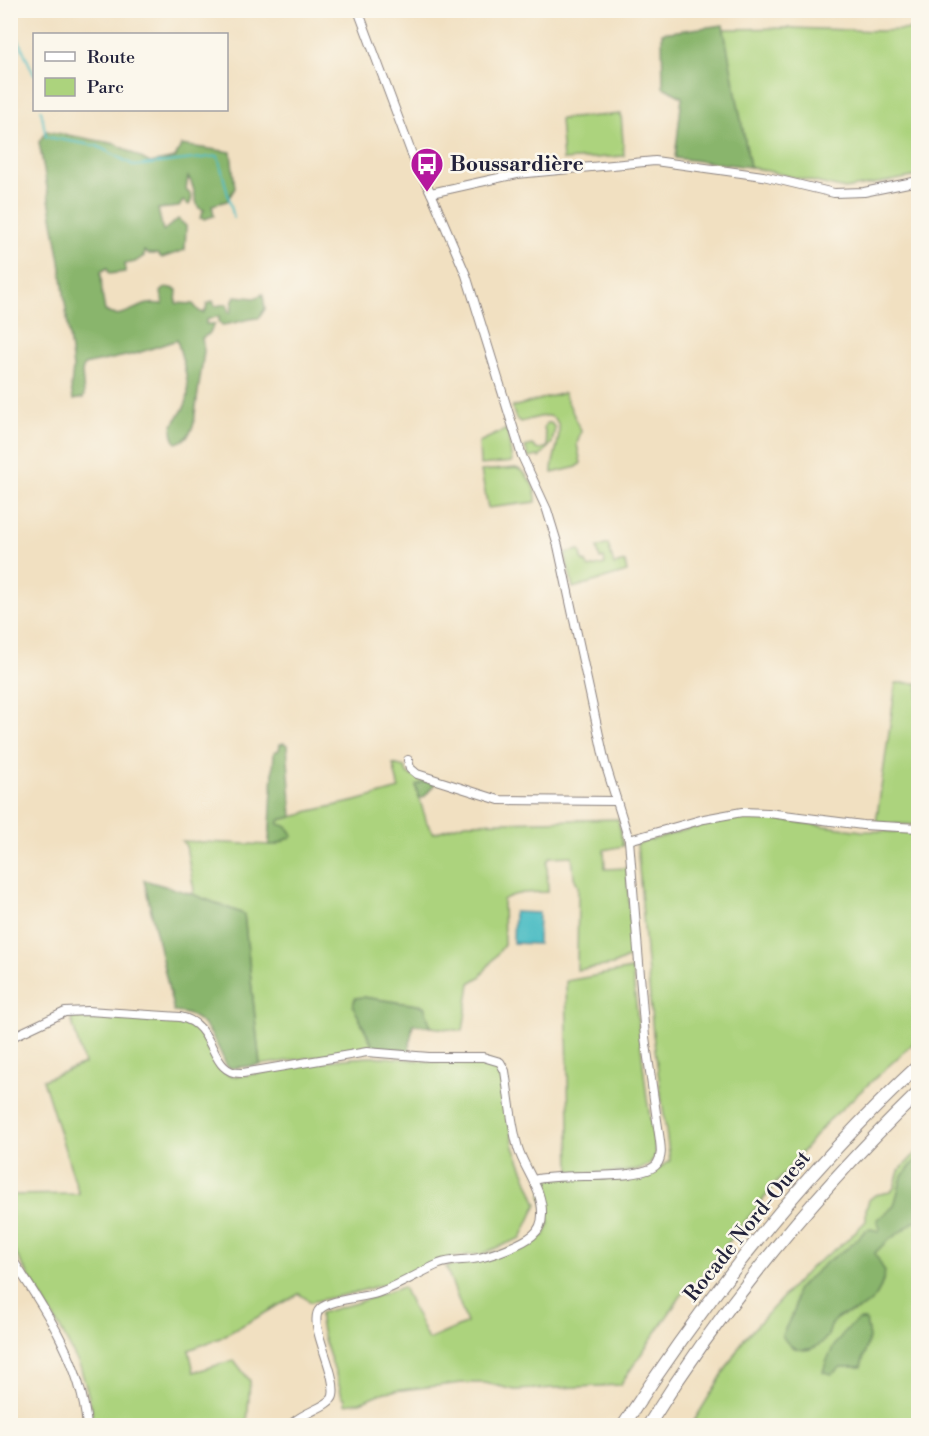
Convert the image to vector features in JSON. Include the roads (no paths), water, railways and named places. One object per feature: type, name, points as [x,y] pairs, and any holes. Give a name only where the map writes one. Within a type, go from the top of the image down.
[{"type":"highway","name":"Rocade Nord-Ouest","points":[[623,1425],[694,1321],[747,1251],[845,1138],[918,1066]]},
{"type":"highway","name":"Rocade Nord-Ouest","points":[[648,1425],[711,1332],[774,1250],[836,1178],[918,1093]]},
{"type":"street","points":[[358,10],[414,160],[431,193],[466,275],[522,456],[551,521],[605,763],[629,840],[645,1037],[660,1141],[660,1157],[653,1167],[633,1173],[559,1175],[534,1180]]},
{"type":"street","points":[[431,193],[517,174],[655,161],[748,173],[834,193],[864,192],[918,181]]},
{"type":"street","points":[[408,760],[412,771],[417,774],[491,798],[515,801],[616,801]]},
{"type":"street","points":[[629,840],[704,819],[742,812],[863,825],[918,828]]},
{"type":"street","points":[[10,1038],[64,1012],[88,1011],[180,1017],[193,1021],[198,1025],[221,1065],[228,1072],[233,1073],[367,1052],[429,1057],[474,1056],[500,1062],[505,1071],[517,1145],[525,1166],[534,1180],[541,1202],[542,1217],[538,1230],[529,1239],[484,1256],[445,1262],[398,1285],[376,1293],[328,1304],[320,1309],[317,1313],[316,1324],[329,1363],[333,1397],[329,1402],[298,1417],[290,1425]]},
{"type":"street","points":[[10,1256],[67,1348],[82,1389],[87,1425]]},
{"type":"water","points":[[514,912],[539,913],[538,944],[513,943]]},
{"type":"waterway","points":[[10,20],[33,73]]},
{"type":"waterway","points":[[41,111],[46,137],[97,146],[135,166],[218,156],[234,218]]},
{"type":"place","name":"Boussardière","points":[[427,193]]}]
